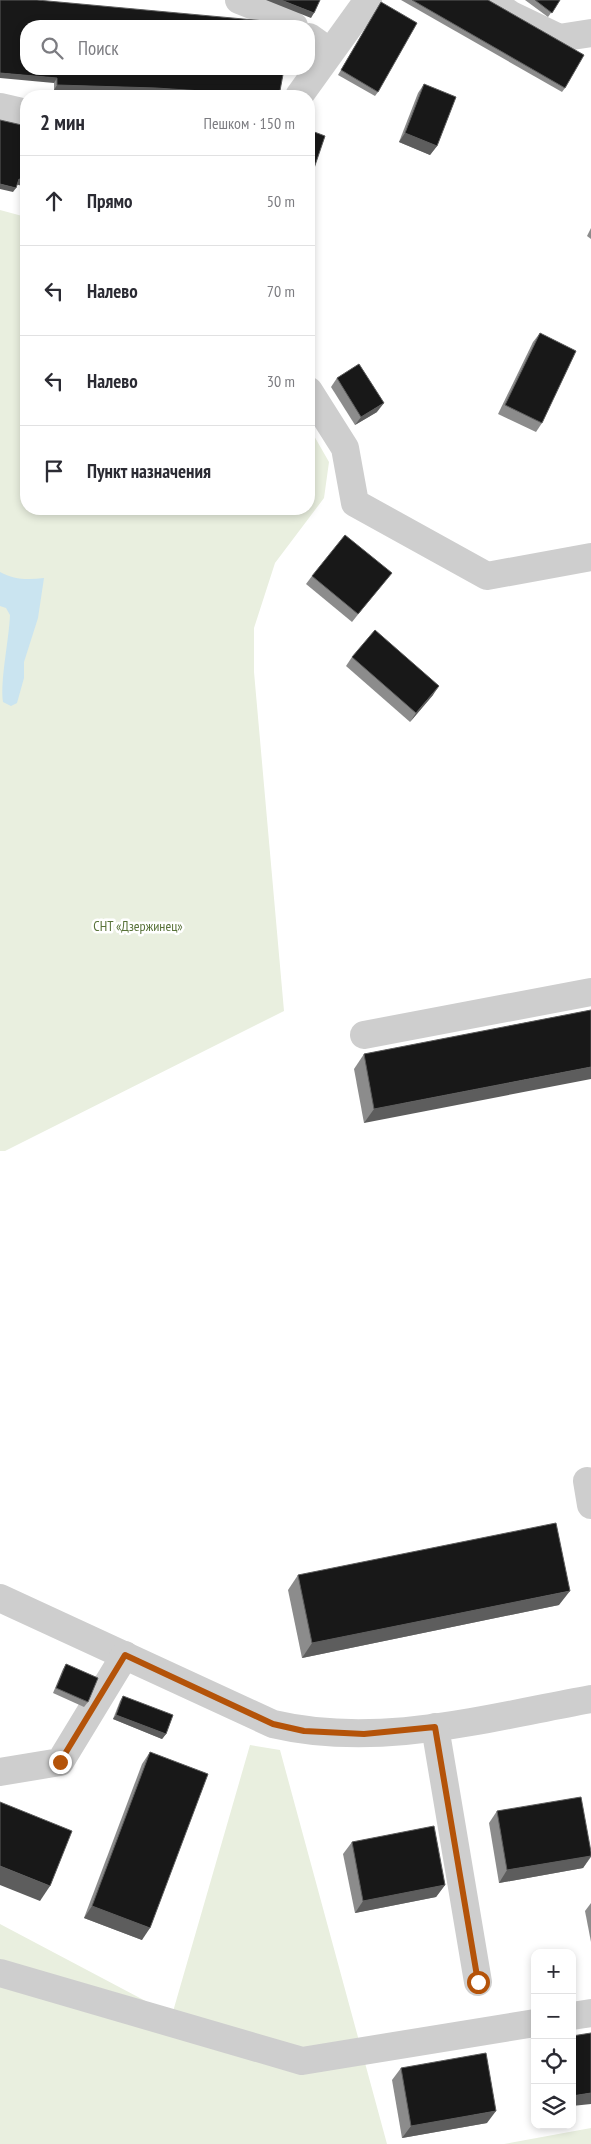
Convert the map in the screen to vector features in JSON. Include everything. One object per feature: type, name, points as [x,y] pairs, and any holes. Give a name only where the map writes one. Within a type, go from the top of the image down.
[{"type":"street","points":[[238,0],[272,13],[284,20]]},
{"type":"street","points":[[490,0],[511,15],[560,38],[591,33]]},
{"type":"street","points":[[315,73],[359,4]]},
{"type":"street","points":[[315,41],[330,52]]},
{"type":"street","points":[[303,90],[314,75]]},
{"type":"street","points":[[0,107],[20,112]]},
{"type":"street","points":[[315,400],[345,448],[355,502],[487,576],[591,557]]},
{"type":"street","points":[[364,1034],[591,992]]},
{"type":"street","points":[[0,1598],[273,1724],[304,1731],[364,1734],[435,1727],[591,1699]]},
{"type":"street","points":[[0,1772],[60,1762],[125,1655]]},
{"type":"street","points":[[435,1727],[478,1982]]},
{"type":"street","points":[[0,1973],[302,2062],[531,2024]]},
{"type":"street","points":[[576,2015],[591,2013]]},
{"type":"green space","name":"СНТ «Дзержинец»","points":[[0,210],[20,215],[20,515],[311,515],[275,563],[254,628],[254,672],[284,1011],[5,1151],[0,1151]]},
{"type":"green space","name":"СНТ «Дзержинец»","points":[[315,438],[329,462],[324,498],[315,510]]},
{"type":"green space","points":[[250,1745],[280,1750],[387,2144],[0,2144],[0,1924],[172,2015]]},
{"type":"green space","points":[[591,2128],[591,2144],[504,2144]]},
{"type":"water","points":[[0,572],[21,579],[44,578],[38,618],[24,662],[24,678],[17,703],[11,706],[3,702],[2,693],[10,615],[6,608],[0,606]]},
{"type":"building","points":[[0,0],[37,0],[254,20],[20,20],[20,75],[0,73]]},
{"type":"building","points":[[281,0],[320,0],[314,13]]},
{"type":"building","points":[[412,0],[488,0],[584,55],[565,88]]},
{"type":"building","points":[[535,0],[560,0],[552,13]]},
{"type":"building","points":[[381,2],[417,23],[378,92],[341,70]]},
{"type":"building","points":[[23,75],[283,75],[280,90],[187,90],[57,85],[57,78]]},
{"type":"building","points":[[424,84],[456,97],[437,146],[405,133]]},
{"type":"building","points":[[0,120],[20,125],[20,179],[16,188],[0,184]]},
{"type":"building","points":[[315,132],[325,136],[315,165]]},
{"type":"building","points":[[540,333],[576,351],[542,423],[505,405]]},
{"type":"building","points":[[359,364],[384,403],[361,417],[337,378]]},
{"type":"building","points":[[345,535],[392,573],[358,614],[312,576]]},
{"type":"building","points":[[375,630],[439,686],[416,713],[352,657]]},
{"type":"building","points":[[591,1010],[591,1067],[374,1109],[364,1054]]},
{"type":"building","points":[[556,1523],[570,1591],[312,1643],[298,1575]]},
{"type":"building","points":[[66,1664],[98,1678],[88,1702],[56,1688]]},
{"type":"building","points":[[123,1696],[173,1715],[166,1734],[116,1715]]},
{"type":"building","points":[[150,1752],[208,1774],[150,1928],[92,1906]]},
{"type":"building","points":[[581,1797],[591,1856],[507,1870],[497,1811]]},
{"type":"building","points":[[0,1802],[72,1831],[50,1886],[0,1866]]},
{"type":"building","points":[[434,1826],[445,1885],[363,1901],[352,1842]]},
{"type":"building","points":[[591,2033],[591,2093],[576,2095],[576,2039],[576,2035]]},
{"type":"building","points":[[486,2053],[496,2111],[411,2126],[401,2068]]},
{"type":"route","points":[[60,1762],[125,1655],[273,1724],[328,1734],[392,1733],[435,1727],[478,1982]]}]
